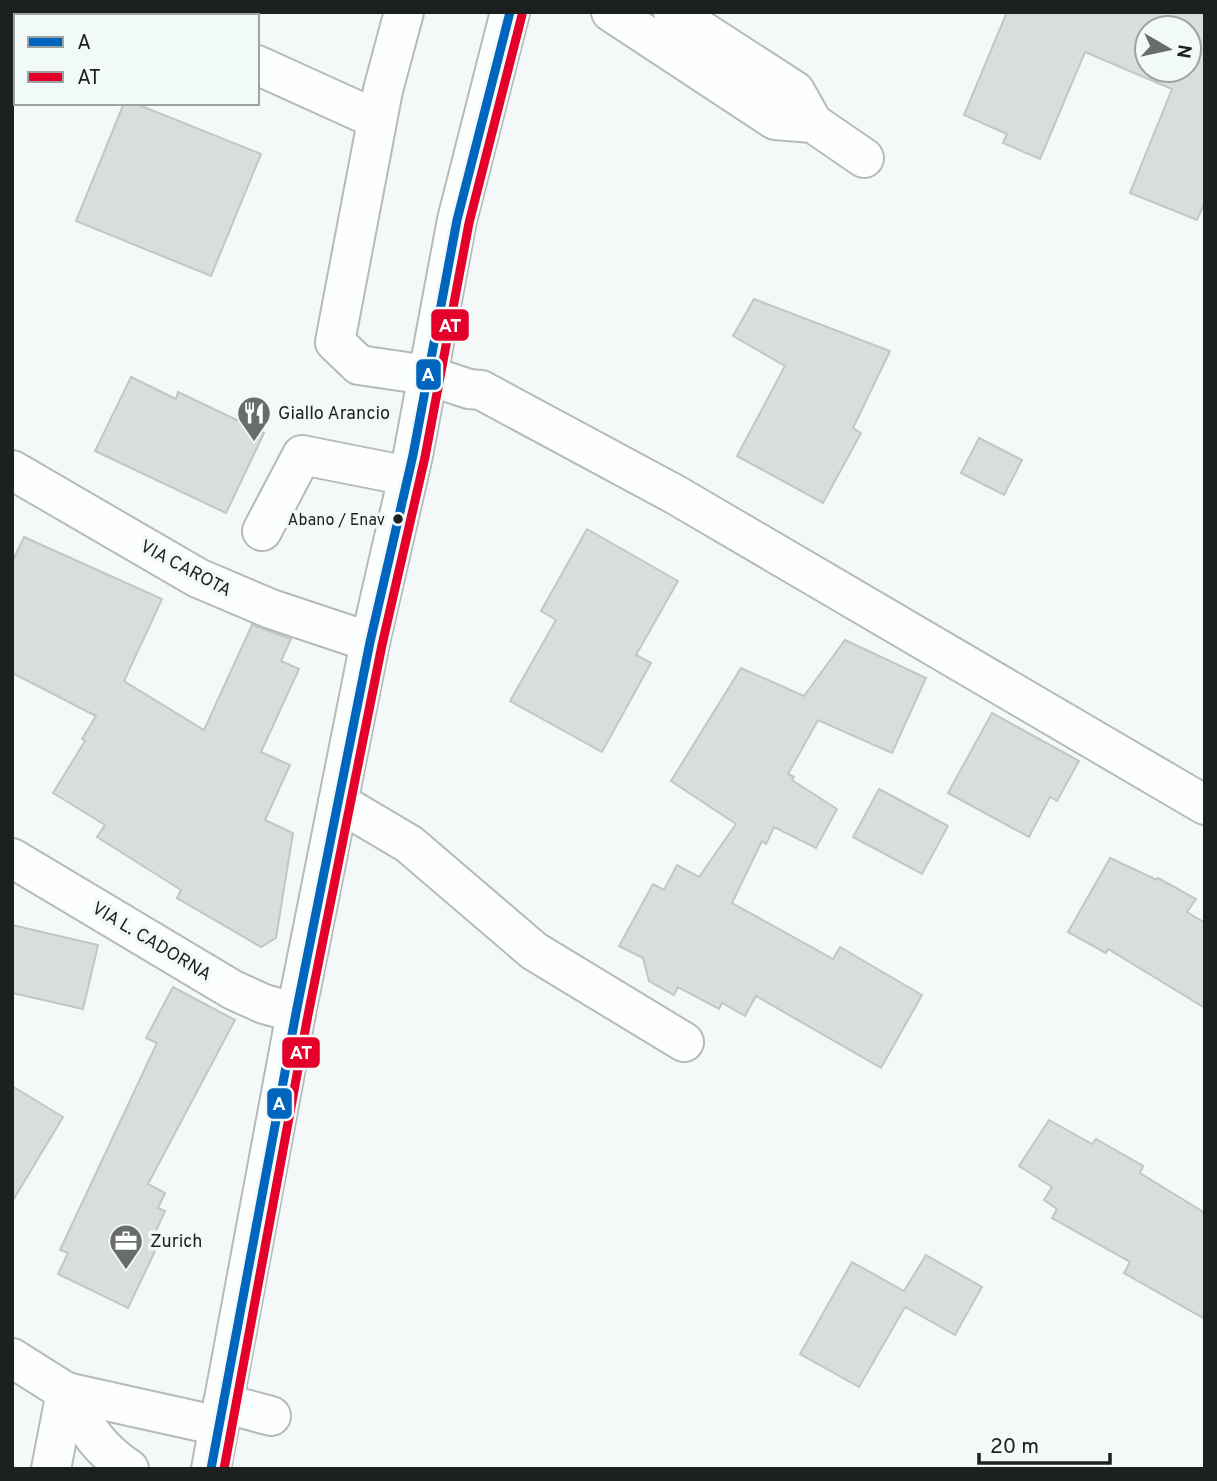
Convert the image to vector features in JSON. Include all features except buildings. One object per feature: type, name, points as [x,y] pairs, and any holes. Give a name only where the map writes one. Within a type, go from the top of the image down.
[{"type":"street","points":[[404,12],[376,119],[335,342],[359,365],[427,376],[481,390],[676,495],[1205,805]]},
{"type":"street","points":[[211,1469],[296,1013],[370,642],[408,476],[457,220],[510,12]]},
{"type":"street","points":[[611,12],[775,120],[813,123]]},
{"type":"street","points":[[673,12],[795,91],[813,123],[864,158]]},
{"type":"street","points":[[259,66],[376,119]]},
{"type":"street","points":[[262,531],[303,455],[408,476]]},
{"type":"street","name":"VIA CAROTA","points":[[13,471],[198,578],[271,609],[370,642]]},
{"type":"street","points":[[338,802],[409,844],[534,951],[684,1042]]},
{"type":"street","name":"VIA L. CADORNA","points":[[12,858],[233,990],[264,1004],[296,1013]]},
{"type":"street","points":[[12,1358],[66,1392],[177,1417],[221,1414],[271,1416]]},
{"type":"street","points":[[51,1469],[66,1392]]},
{"type":"street","points":[[66,1392],[95,1440],[109,1455],[129,1469]]},
{"type":"transit line","name":"A","points":[[211,1469],[296,1013],[370,642],[413,455],[457,220],[510,12]]},
{"type":"transit line","name":"AT","points":[[224,1469],[308,1015],[382,645],[425,457],[469,223],[522,15]]},
{"type":"place","name":"Giallo Arancio","points":[[254,443]]},
{"type":"place","name":"Abano / Enav","points":[[398,519]]},
{"type":"place","name":"Zurich","points":[[126,1271]]}]
